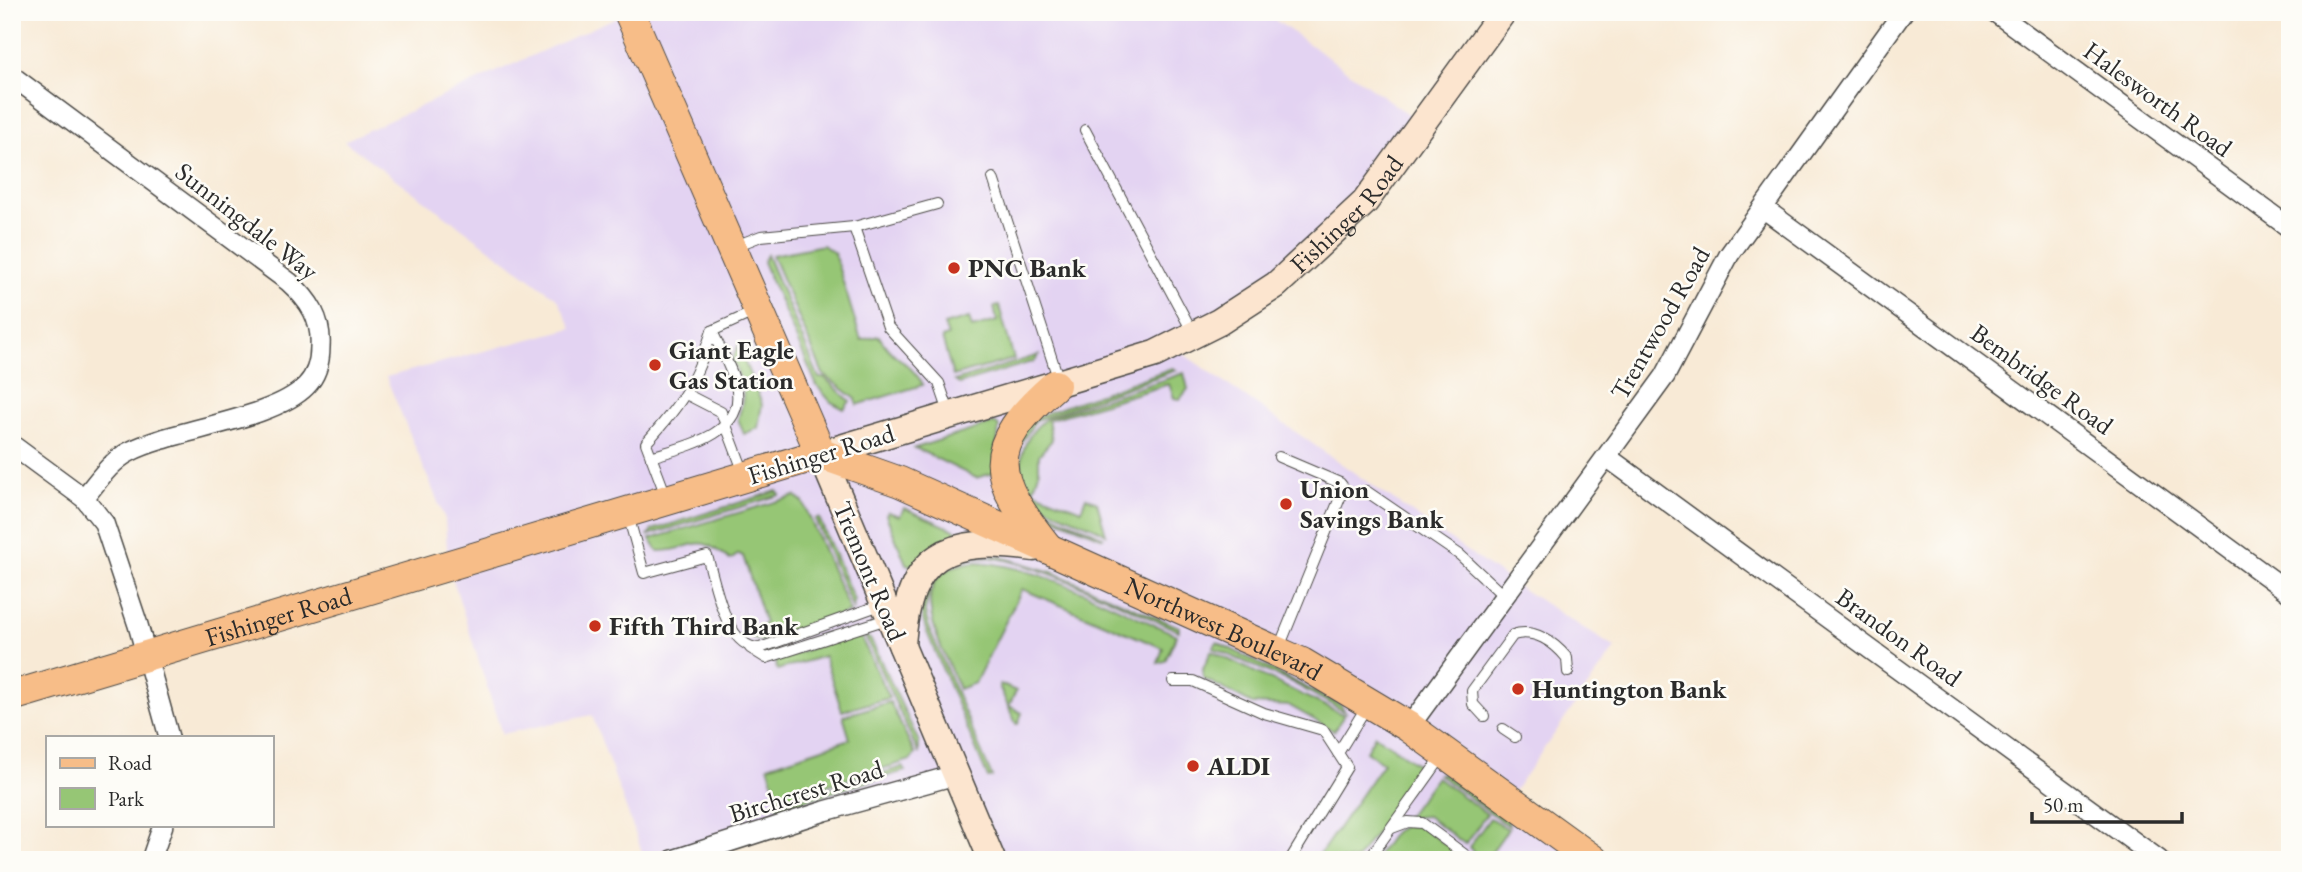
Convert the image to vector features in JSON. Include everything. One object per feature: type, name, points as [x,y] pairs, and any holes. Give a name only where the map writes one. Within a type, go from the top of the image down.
[{"type":"main road","name":"Tremont Road","points":[[629,12],[733,247],[992,860]]},
{"type":"main road","name":"Fishinger Road","points":[[12,696],[1155,354],[1220,322],[1276,285],[1365,202],[1503,12]]},
{"type":"main road","points":[[1050,550],[1014,501],[1005,483],[1002,454],[1016,423],[1057,384]]},
{"type":"main road","name":"Northwest Boulevard","points":[[821,454],[900,482],[1277,650],[1370,701],[1446,752],[1593,860]]},
{"type":"main road","points":[[902,647],[904,619],[911,591],[926,567],[941,554],[959,545],[980,543],[1050,550]]},
{"type":"street","name":"Trentwood Road","points":[[1409,727],[1665,376],[1729,256],[1903,12]]},
{"type":"street","name":"Halesworth Road","points":[[1995,12],[2290,228]]},
{"type":"street","name":"Sunningdale Way","points":[[12,76],[289,282],[304,295],[316,314],[321,334],[320,357],[315,373],[305,388],[275,405],[129,452],[106,471],[84,498]]},
{"type":"street","name":"Bembridge Road","points":[[1763,208],[2290,593]]},
{"type":"street","points":[[12,445],[84,498],[104,523],[169,736]]},
{"type":"street","name":"Brandon Road","points":[[1607,457],[2159,860]]},
{"type":"street","name":"Birchcrest Road","points":[[673,860],[825,811],[955,775]]},
{"type":"street","points":[[150,860],[163,826]]},
{"type":"lane","points":[[1085,130],[1194,335]]},
{"type":"lane","points":[[993,178],[1057,384]]},
{"type":"lane","points":[[733,247],[761,236],[854,227],[937,204]]},
{"type":"lane","points":[[854,227],[888,327],[939,383],[950,416]]},
{"type":"lane","points":[[667,500],[646,443],[687,394],[712,331],[759,310]]},
{"type":"lane","points":[[651,457],[715,436],[736,404],[737,390],[712,331]]},
{"type":"lane","points":[[687,394],[721,412],[746,477]]},
{"type":"lane","points":[[1277,650],[1344,488],[1340,483],[1279,457]]},
{"type":"lane","points":[[1366,491],[1460,555],[1504,597]]},
{"type":"lane","points":[[627,512],[644,573],[707,556],[732,634],[766,658],[886,611]]},
{"type":"lane","points":[[750,648],[760,648],[886,611]]},
{"type":"lane","points":[[1484,716],[1473,704],[1472,691],[1513,635],[1533,634],[1556,647],[1567,658],[1568,672]]},
{"type":"lane","points":[[1173,681],[1193,681],[1264,713],[1323,730],[1338,752],[1347,767],[1290,860]]},
{"type":"lane","points":[[1338,752],[1370,701]]},
{"type":"lane","points":[[1503,729],[1515,737]]},
{"type":"lane","points":[[1368,860],[1446,752]]},
{"type":"lane","points":[[1390,828],[1408,822],[1422,822],[1472,860]]},
{"type":"shaded area","points":[[628,12],[1264,12],[1422,124],[1325,242],[1172,346],[1514,584],[1615,648],[1509,798],[1593,860],[992,860],[954,775],[673,860],[645,860],[592,715],[502,734],[448,564],[445,519],[386,377],[572,328],[558,299],[344,141]]},
{"type":"green space","points":[[823,245],[834,253],[861,340],[879,336],[923,385],[857,405],[856,399],[823,374],[772,255]]},
{"type":"green space","points":[[767,255],[819,378],[825,378],[850,401],[844,409],[831,402],[817,386],[763,262]]},
{"type":"green space","points":[[999,306],[1014,359],[953,376],[942,338],[948,336],[944,325],[969,318],[972,328],[997,321],[994,307]]},
{"type":"green space","points":[[738,346],[762,404],[758,428],[744,434],[738,419],[743,402],[743,389],[732,360]]},
{"type":"green space","points":[[1039,355],[1035,361],[959,384],[955,381]]},
{"type":"green space","points":[[1172,368],[1176,370],[1036,420],[1018,447],[1018,479],[1014,479],[1016,445],[1035,417]]},
{"type":"green space","points":[[1184,373],[1188,389],[1180,399],[1174,398],[1169,384],[1048,420],[1052,440],[1039,455],[1039,472],[1033,491],[1081,510],[1086,497],[1097,502],[1106,534],[1048,508],[1031,494],[1025,483],[1021,459],[1029,436],[1047,418]]},
{"type":"green space","points":[[994,423],[999,426],[994,473],[976,478],[915,448]]},
{"type":"green space","points":[[777,491],[780,495],[649,535],[652,530]]},
{"type":"green space","points":[[795,496],[803,502],[850,612],[762,641],[753,639],[748,633],[765,623],[743,556],[739,554],[730,560],[718,550],[701,543],[658,551],[650,539]]},
{"type":"green space","points":[[1029,497],[1045,510],[1104,538],[1038,511]]},
{"type":"green space","points":[[904,508],[957,531],[956,536],[914,567],[906,564],[886,515],[888,512],[900,516]]},
{"type":"green space","points":[[819,518],[854,600],[853,609],[815,519]]},
{"type":"green space","points":[[998,556],[1052,572],[1179,627],[1179,631],[1050,574],[998,558],[978,557],[956,562],[944,569],[930,586],[927,584],[952,558]]},
{"type":"green space","points":[[977,562],[1003,565],[1054,580],[1177,635],[1165,661],[1158,663],[1163,648],[1022,589],[975,683],[959,689],[936,632],[931,612],[931,594],[937,578],[952,567]]},
{"type":"green space","points":[[925,590],[929,590],[925,612],[929,628],[992,777],[988,778],[926,630],[921,613]]},
{"type":"green space","points":[[864,634],[871,640],[919,742],[919,754]]},
{"type":"green space","points":[[860,635],[889,698],[842,711],[824,656],[777,670],[775,660]]},
{"type":"green space","points":[[1217,642],[1341,705],[1345,712],[1291,682],[1213,648]]},
{"type":"green space","points":[[1211,651],[1344,715],[1334,731],[1290,706],[1252,704],[1203,678],[1203,669]]},
{"type":"green space","points":[[1000,684],[1016,691],[1009,706],[1022,713],[1018,724],[1016,724]]},
{"type":"green space","points":[[890,702],[915,754],[911,760],[779,800],[768,766],[850,739],[843,716]]},
{"type":"green space","points":[[1375,735],[1424,769],[1356,860],[1316,860],[1383,763],[1366,751]]},
{"type":"green space","points":[[903,767],[905,771],[780,808],[775,805]]},
{"type":"green space","points":[[1443,773],[1508,819],[1509,826],[1438,774]]},
{"type":"green space","points":[[1436,777],[1487,814],[1465,844],[1427,816],[1406,818]]},
{"type":"green space","points":[[1490,818],[1508,829],[1486,860],[1480,860],[1469,847]]},
{"type":"green space","points":[[1404,826],[1420,826],[1458,853],[1454,860],[1374,860],[1394,832]]},
{"type":"place","name":"PNC Bank","points":[[954,268]]},
{"type":"place","name":"Giant Eagle Gas Station","points":[[655,365]]},
{"type":"place","name":"Union Savings Bank","points":[[1286,504]]},
{"type":"place","name":"Fifth Third Bank","points":[[595,626]]},
{"type":"place","name":"Huntington Bank","points":[[1518,689]]},
{"type":"place","name":"ALDI","points":[[1193,766]]}]
